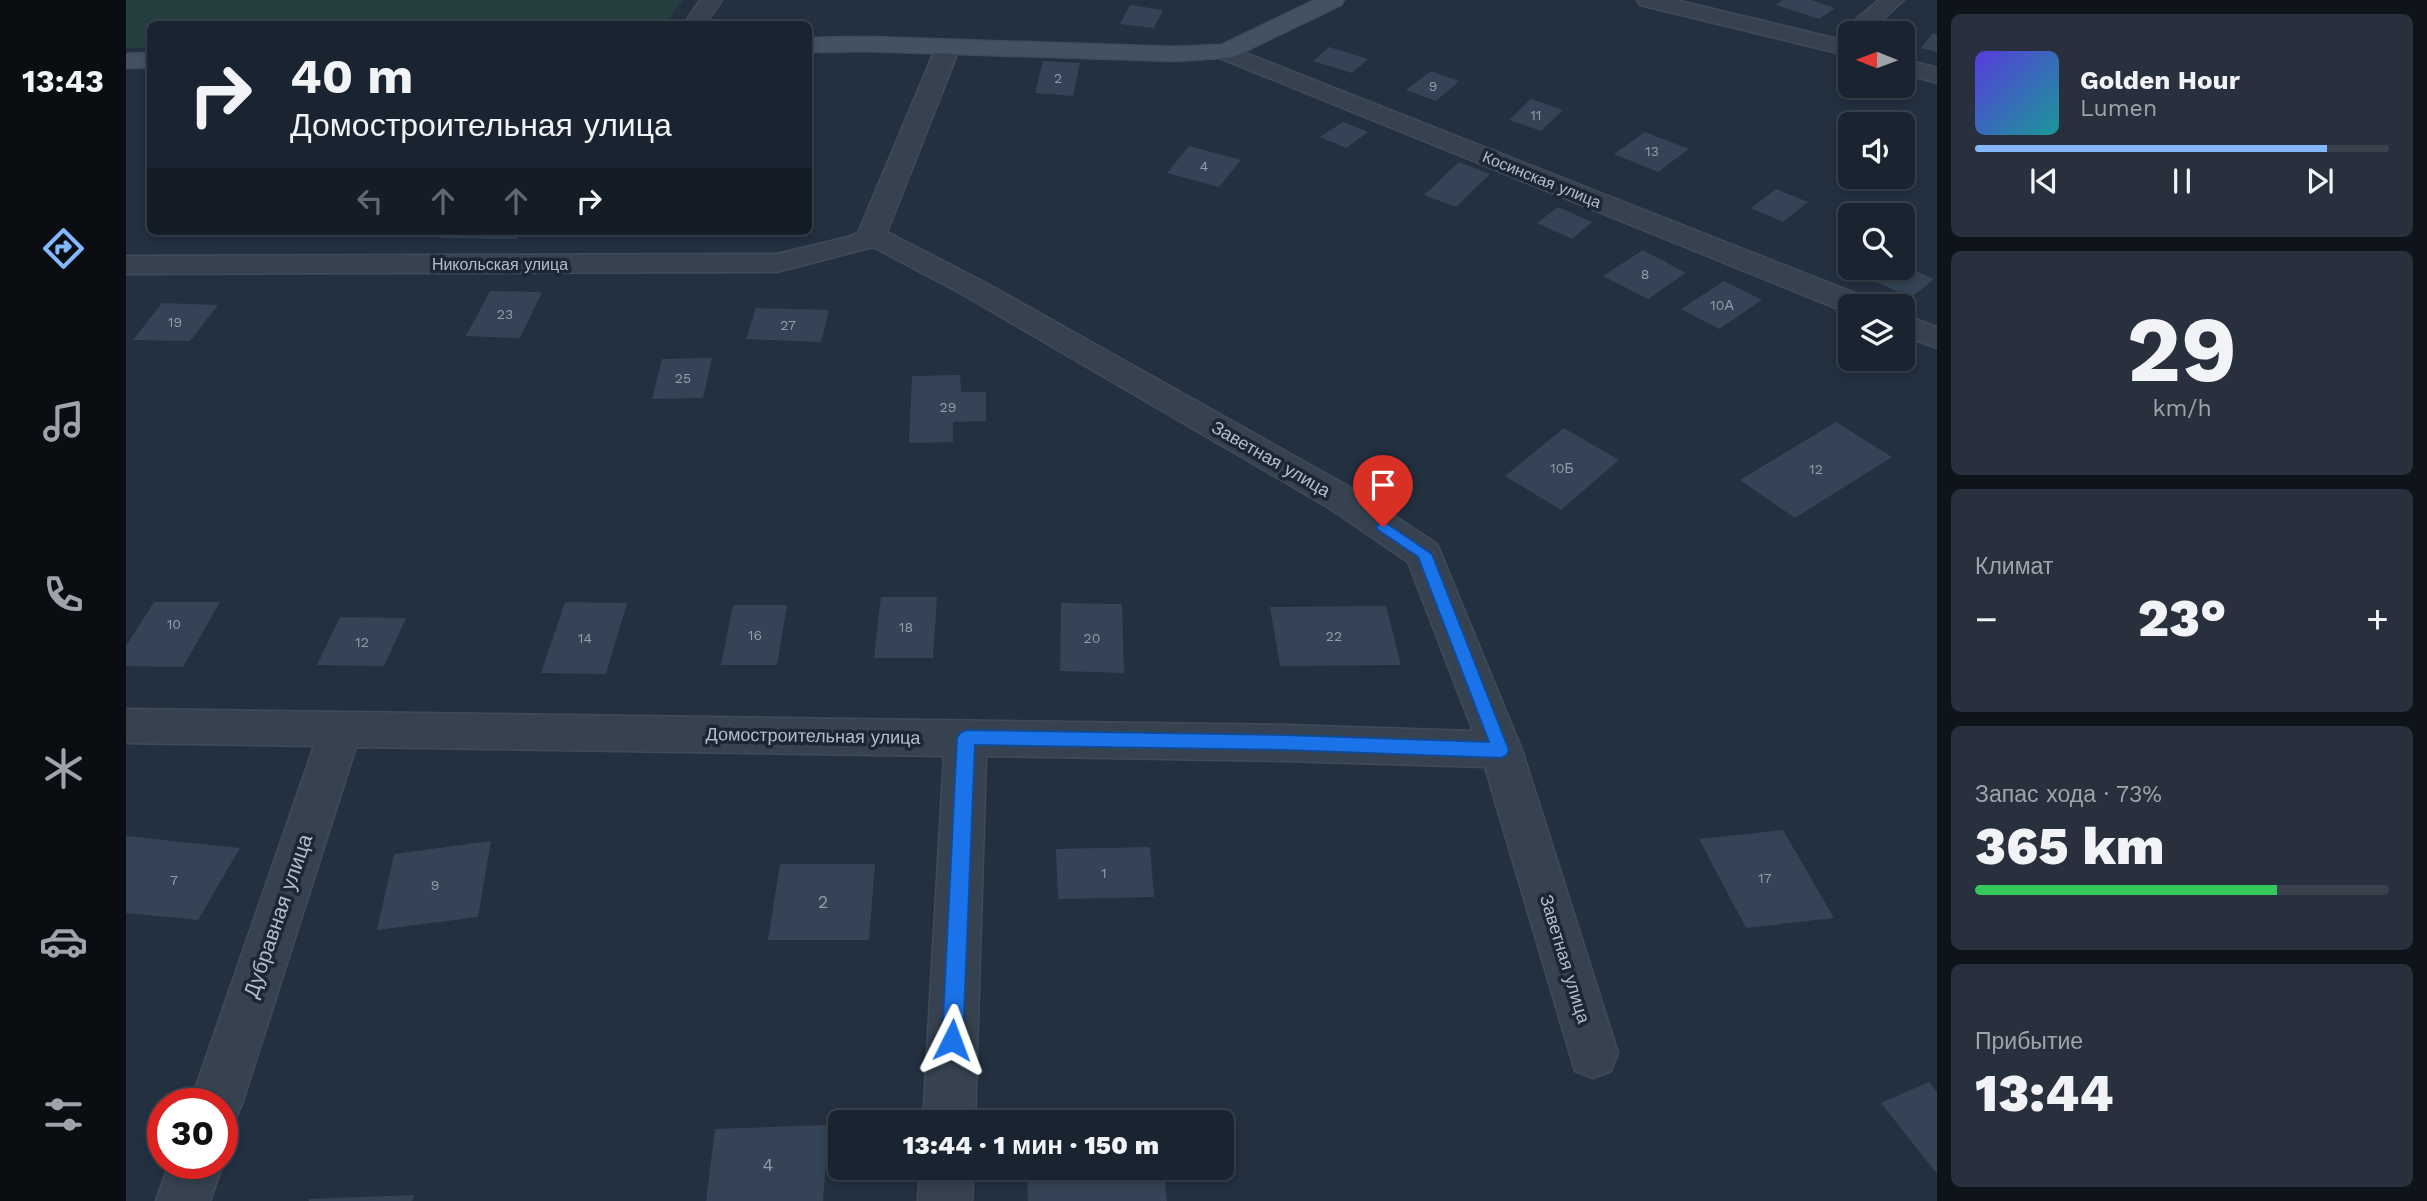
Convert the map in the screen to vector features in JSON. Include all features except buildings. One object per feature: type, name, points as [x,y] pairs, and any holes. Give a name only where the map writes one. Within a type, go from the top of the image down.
[{"type":"street","points":[[697,21],[711,0]]},
{"type":"street","points":[[812,45],[1175,54],[1225,52],[1333,0]]},
{"type":"street","points":[[1648,0],[1838,39]]},
{"type":"street","points":[[1870,21],[1893,0]]},
{"type":"street","points":[[870,238],[948,47]]},
{"type":"street","name":"Косинская улица","points":[[1225,52],[1838,298]]},
{"type":"street","points":[[126,61],[147,60]]},
{"type":"street","points":[[1915,69],[1937,76]]},
{"type":"street","name":"Никольская улица","points":[[126,265],[777,263],[870,238]]},
{"type":"street","name":"Заветная улица","points":[[870,238],[877,238],[973,288],[1342,499],[1424,554],[1501,750],[1593,1053]]},
{"type":"street","points":[[1915,329],[1937,338]]},
{"type":"street","name":"Домостроительная улица","points":[[126,726],[1286,743],[1501,750]]},
{"type":"street","name":"Дубравная улица","points":[[221,1088],[341,729]]},
{"type":"street","points":[[950,1110],[966,738]]},
{"type":"street","points":[[183,1201],[191,1179]]},
{"type":"street","points":[[945,1201],[946,1180]]},
{"type":"green space","points":[[126,0],[683,0],[666,21],[147,21],[147,48],[126,48]]},
{"type":"route","points":[[952,1040],[966,738],[1286,743],[1501,750],[1424,554],[1383,527]]}]
